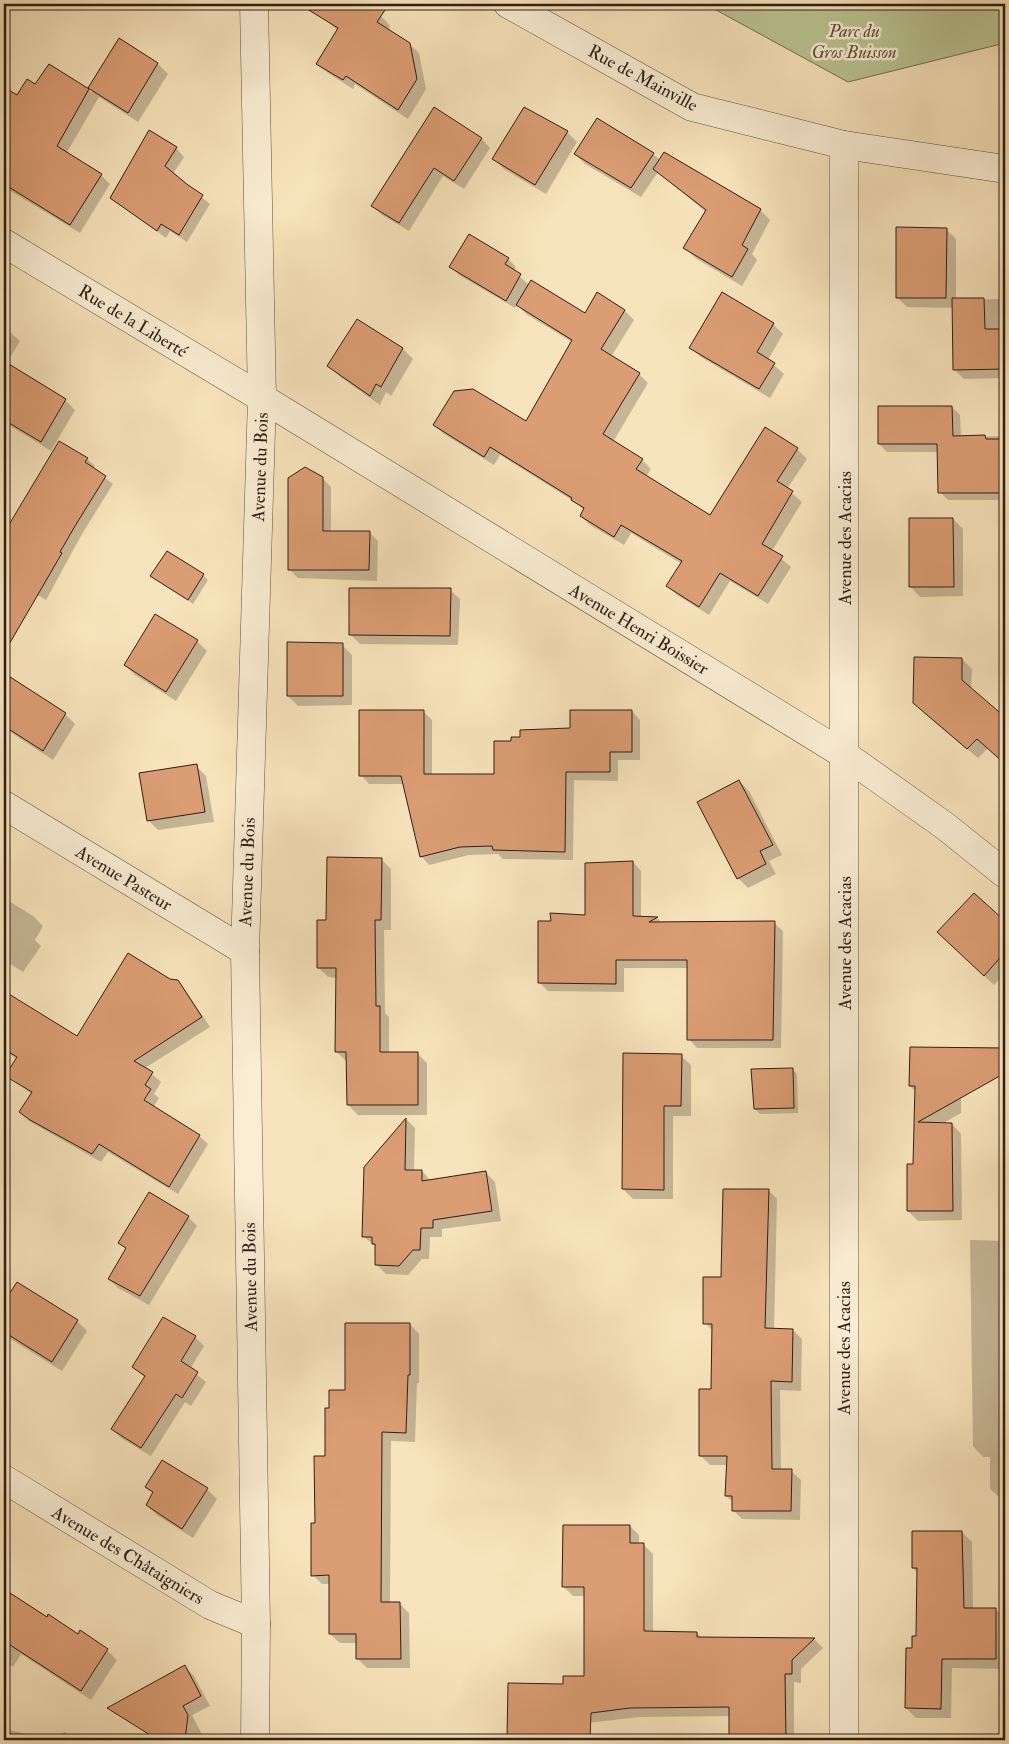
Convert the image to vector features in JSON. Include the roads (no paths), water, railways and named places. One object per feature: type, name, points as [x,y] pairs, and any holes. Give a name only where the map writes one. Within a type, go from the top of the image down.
[{"type":"street","name":"Avenue du Bois","points":[[254,4],[262,398],[245,952],[256,1624],[255,1740]]},
{"type":"street","name":"Rue de Mainville","points":[[508,4],[692,107],[844,145],[1005,168]]},
{"type":"street","name":"Avenue des Acacias","points":[[844,145],[844,1740]]},
{"type":"street","name":"Rue de la Liberté","points":[[4,243],[262,398]]},
{"type":"street","name":"Avenue Henri Boissier","points":[[262,398],[845,755],[945,826],[1005,874]]},
{"type":"street","name":"Avenue Pasteur","points":[[4,806],[245,952]]},
{"type":"street","name":"Avenue des Châtaigniers","points":[[4,1479],[210,1605],[256,1624]]},
{"type":"park label","name":"Parc du Gros Buisson","points":[[854,41]]}]
